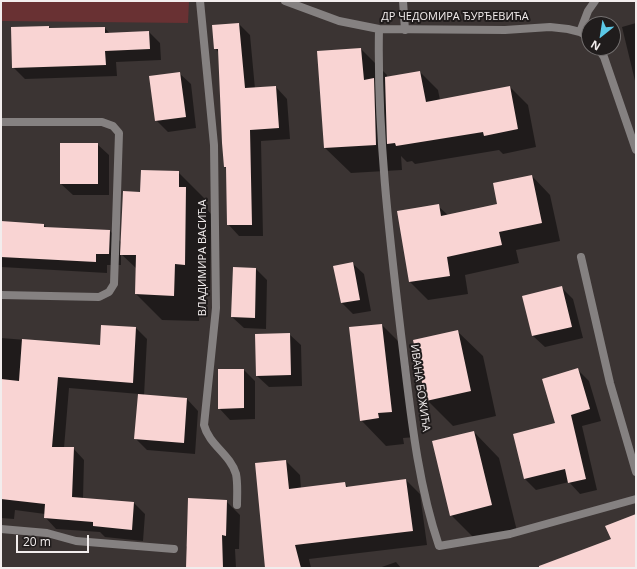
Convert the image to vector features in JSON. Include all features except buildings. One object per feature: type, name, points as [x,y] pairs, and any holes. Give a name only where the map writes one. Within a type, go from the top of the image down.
[{"type":"street","name":"ВЛАДИМИРА ВАСИЋА","points":[[200,1],[214,145],[216,292],[216,308],[204,425],[206,435],[226,456],[235,473],[237,505]]},
{"type":"street","name":"ДР ЧЕДОМИРА ЂУРЂЕВИЋА","points":[[285,1],[339,21],[379,29],[505,30],[550,27],[580,32]]},
{"type":"street","points":[[403,1],[404,30]]},
{"type":"street","points":[[580,32],[588,11],[595,1]]},
{"type":"street","name":"ИВАНА БОЖИЋА","points":[[379,29],[378,83],[381,133],[396,301],[410,406],[425,492],[439,546],[510,534],[636,499]]},
{"type":"street","points":[[603,56],[636,150]]},
{"type":"street","points":[[1,122],[102,122],[113,126],[119,134],[114,284],[109,292],[99,297],[1,295]]},
{"type":"street","points":[[581,257],[610,383],[636,472]]},
{"type":"street","points":[[1,530],[47,533],[76,541],[174,549]]},
{"type":"shaded area","points":[[1,1],[189,1],[188,23],[1,21]]}]
